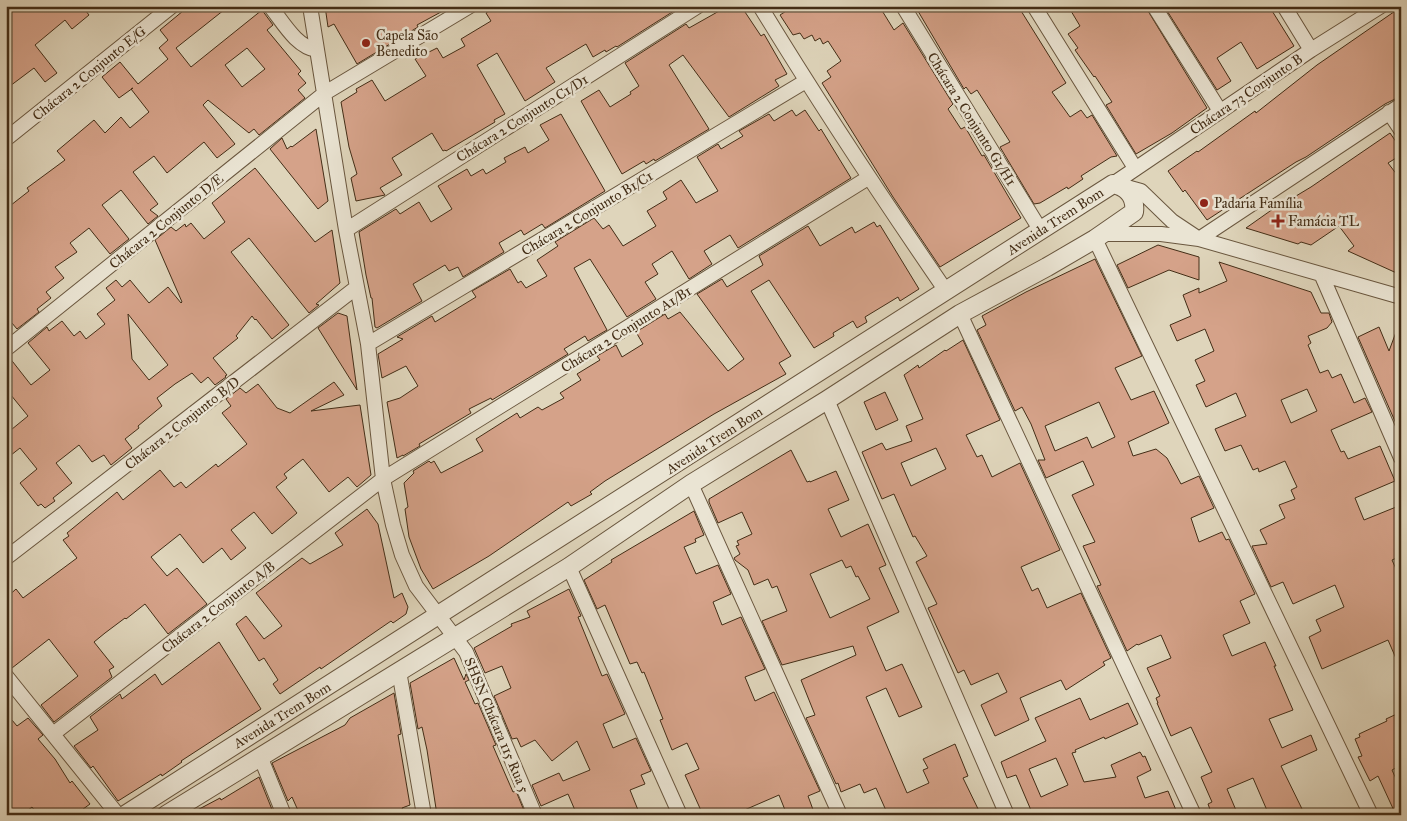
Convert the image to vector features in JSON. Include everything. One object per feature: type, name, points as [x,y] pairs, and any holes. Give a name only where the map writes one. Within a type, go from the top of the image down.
[{"type":"street","name":"Chácara 2 Conjunto E/G","points":[[6,139],[172,6]]},
{"type":"street","points":[[270,6],[294,36],[308,48],[317,50]]},
{"type":"street","points":[[310,6],[346,230],[368,344],[383,479],[402,555],[416,586],[456,637]]},
{"type":"street","name":"Chácara 2 Conjunto D/E","points":[[6,350],[325,93],[470,6]]},
{"type":"street","name":"Chácara 2 Conjunto C1/D1","points":[[346,230],[698,6]]},
{"type":"street","points":[[760,6],[868,178],[946,292]]},
{"type":"street","name":"Chácara 2 Conjunto G1/H1","points":[[903,6],[1041,231]]},
{"type":"street","points":[[1034,6],[1135,168]]},
{"type":"street","points":[[1154,6],[1220,111]]},
{"type":"street","points":[[1284,6],[1311,50]]},
{"type":"street","name":"Chácara 73 Conjunto B","points":[[1118,185],[1135,168],[1311,50],[1381,6]]},
{"type":"street","name":"Chácara 2 Conjunto B1/C1","points":[[368,344],[806,82]]},
{"type":"street","points":[[1198,238],[1395,108],[1401,130]]},
{"type":"street","name":"Chácara 2 Conjunto A1/B1","points":[[383,479],[868,178]]},
{"type":"street","points":[[1118,185],[1141,191],[1172,221],[1198,238]]},
{"type":"street","name":"Avenida Trem Bom","points":[[125,815],[1041,231],[1118,185],[1130,194],[1135,204],[1134,212],[1098,236],[960,314],[827,400],[691,484],[569,567],[166,815]]},
{"type":"street","points":[[1370,815],[1098,236],[1161,234],[1198,238],[1401,298]]},
{"type":"street","points":[[1322,276],[1401,458]]},
{"type":"street","name":"Chácara 2 Conjunto B/D","points":[[6,558],[357,287]]},
{"type":"street","points":[[960,314],[1194,815]]},
{"type":"street","points":[[827,400],[1008,815]]},
{"type":"street","name":"Chácara 2 Conjunto A/B","points":[[53,734],[383,479]]},
{"type":"street","points":[[691,484],[840,815]]},
{"type":"street","points":[[569,567],[680,815]]},
{"type":"street","name":"SHSN Chácara 115 Rua 5","points":[[456,637],[466,652],[535,815]]},
{"type":"street","points":[[399,671],[424,815]]},
{"type":"street","points":[[6,676],[118,815]]},
{"type":"street","points":[[260,756],[284,815]]},
{"type":"building","points":[[6,6],[82,6],[89,15],[72,29],[65,20],[35,45],[57,73],[45,82],[34,68],[6,89]]},
{"type":"building","points":[[189,6],[229,6],[176,48],[191,67],[262,10],[273,25],[267,30],[301,71],[298,74],[306,83],[298,90],[305,98],[259,135],[254,129],[249,133],[208,100],[203,105],[235,144],[217,158],[204,142],[167,173],[154,156],[133,172],[158,204],[150,210],[158,216],[148,224],[121,190],[102,205],[129,239],[110,254],[89,228],[70,243],[77,252],[55,267],[64,278],[46,292],[51,298],[37,309],[39,312],[17,329],[6,316],[6,209],[29,191],[27,188],[65,160],[57,151],[94,120],[105,133],[121,117],[130,128],[149,112],[131,89],[119,98],[102,77],[120,62],[138,84],[168,59],[159,48],[168,40],[160,30]],"holes":[[[247,48],[265,69],[242,87],[225,65]]]},
{"type":"building","points":[[325,6],[452,6],[417,25],[418,27],[357,64],[334,24],[328,27]]},
{"type":"building","points":[[496,6],[676,6],[677,9],[606,52],[605,50],[593,57],[586,44],[546,68],[555,82],[525,101],[497,53],[477,65],[505,114],[446,151],[443,151],[432,133],[392,158],[402,175],[380,188],[385,195],[356,201],[351,178],[357,174],[349,147],[341,102],[357,92],[356,89],[372,80],[385,101],[426,76],[415,59],[437,48],[443,58],[465,46],[461,39],[491,21],[486,13]]},
{"type":"building","points":[[728,6],[741,6],[761,36],[764,34],[787,74],[775,80],[779,86],[729,117],[683,55],[669,65],[709,129],[655,161],[654,159],[646,164],[644,161],[622,174],[581,101],[599,90],[610,107],[631,94],[630,92],[639,86],[625,63],[686,24],[689,28]]},
{"type":"building","points":[[794,6],[875,6],[878,11],[881,9],[894,30],[903,23],[953,104],[948,109],[961,129],[965,127],[982,156],[984,155],[1021,218],[940,267],[893,197],[822,83],[831,77],[827,71],[841,61],[828,41],[823,44],[820,38],[815,41],[812,35],[804,39],[800,33],[793,35],[780,15]]},
{"type":"building","points":[[915,6],[1018,6],[1066,83],[1052,92],[1070,117],[1081,110],[1087,118],[1092,115],[1117,156],[1111,157],[1081,176],[1083,179],[1068,189],[1067,187],[1040,203],[1034,204],[1000,147],[1010,142],[977,90],[971,94],[966,87],[964,89]]},
{"type":"building","points":[[1068,6],[1145,6],[1207,108],[1172,133],[1136,154],[1106,105],[1112,102],[1075,50],[1078,48],[1068,34],[1080,26]]},
{"type":"building","points":[[1164,6],[1269,6],[1294,46],[1257,69],[1241,42],[1217,58],[1231,81],[1217,90]]},
{"type":"building","points":[[1401,7],[1401,96],[1385,104],[1207,220],[1168,171],[1255,111],[1256,113],[1317,65]]},
{"type":"building","points":[[792,110],[796,116],[805,110],[819,131],[821,129],[851,178],[738,248],[730,235],[704,251],[712,264],[689,279],[672,251],[652,264],[658,274],[645,282],[656,299],[627,317],[590,259],[574,268],[607,330],[588,341],[585,336],[564,349],[568,354],[492,400],[491,398],[469,409],[471,413],[419,444],[420,446],[397,458],[387,402],[400,398],[418,386],[406,366],[382,378],[378,354],[403,339],[397,337],[432,316],[435,322],[476,297],[472,291],[510,269],[518,283],[521,281],[526,288],[547,276],[537,260],[558,246],[555,242],[594,218],[603,229],[609,225],[623,246],[656,226],[647,211],[667,199],[663,192],[681,180],[696,203],[718,191],[697,157],[718,144],[721,149],[743,136],[739,131],[769,114],[774,121]]},
{"type":"building","points":[[561,114],[605,191],[545,228],[542,224],[524,235],[521,230],[499,243],[504,252],[463,277],[458,267],[449,271],[445,265],[413,284],[422,301],[377,328],[375,327],[372,298],[359,232],[396,209],[400,214],[419,202],[431,222],[452,209],[438,186],[467,169],[471,176],[483,169],[486,174],[506,162],[504,158],[525,147],[528,153],[549,140],[540,125]]},
{"type":"building","points":[[316,129],[328,201],[318,209],[270,149],[282,138],[287,149],[292,147]]},
{"type":"building","points":[[1390,133],[1401,149],[1401,155],[1388,163],[1401,180],[1401,275],[1348,251],[1354,246],[1339,226],[1311,245],[1301,242],[1298,244],[1246,228],[1290,197],[1291,199],[1311,187]]},
{"type":"building","points":[[255,168],[315,242],[332,230],[340,283],[316,304],[319,305],[309,313],[249,238],[231,252],[289,325],[272,339],[252,316],[236,336],[238,338],[213,358],[227,375],[226,377],[215,385],[208,377],[201,383],[192,373],[175,384],[157,398],[162,406],[125,439],[132,448],[111,465],[104,455],[92,462],[79,445],[56,463],[72,483],[53,498],[55,501],[45,508],[41,504],[38,506],[20,483],[37,469],[20,448],[6,459],[6,434],[28,416],[6,389],[6,358],[9,357],[31,385],[50,370],[28,343],[47,327],[49,331],[62,321],[74,336],[80,331],[86,339],[105,324],[97,314],[115,300],[106,288],[116,280],[122,287],[130,280],[149,303],[168,287],[181,303],[155,240],[171,227],[176,231],[185,224],[186,227],[191,223],[204,239],[225,222],[212,203]],"holes":[[[128,314],[168,365],[149,380],[132,359]]]},
{"type":"building","points":[[874,222],[877,227],[880,225],[919,289],[900,301],[898,297],[865,317],[867,322],[857,328],[853,321],[833,333],[834,336],[814,348],[769,280],[751,291],[791,356],[779,363],[786,374],[714,414],[605,481],[590,492],[592,494],[571,506],[568,502],[489,556],[433,589],[421,569],[409,537],[405,509],[408,507],[404,483],[414,473],[413,471],[429,461],[431,463],[434,461],[441,473],[483,451],[476,439],[517,413],[520,418],[538,407],[542,410],[564,398],[560,393],[581,380],[577,374],[600,360],[597,356],[616,345],[622,357],[643,344],[636,332],[665,314],[668,319],[680,312],[728,371],[744,359],[697,294],[722,279],[727,287],[763,265],[759,256],[808,226],[820,246],[852,227],[855,233]]},
{"type":"building","points":[[1158,245],[1199,257],[1199,280],[1169,270],[1128,288],[1117,265]]},
{"type":"building","points":[[1095,259],[1142,356],[1115,368],[1131,400],[1154,391],[1169,423],[1128,442],[1133,456],[1156,449],[1167,458],[1181,484],[1199,476],[1214,508],[1191,518],[1199,542],[1222,532],[1226,540],[1229,539],[1255,594],[1240,601],[1250,623],[1223,635],[1232,656],[1265,642],[1293,710],[1269,719],[1282,748],[1311,735],[1317,750],[1281,766],[1305,815],[1269,815],[1253,778],[1227,789],[1238,815],[1212,815],[1208,804],[1212,802],[1201,777],[1212,772],[1191,727],[1171,736],[1157,703],[1156,698],[1160,696],[1147,668],[1171,658],[1161,635],[1137,644],[1127,651],[1097,586],[1101,585],[1083,546],[1095,542],[1072,495],[1094,485],[1083,461],[1046,478],[1038,460],[1045,460],[1031,424],[1022,407],[1015,411],[977,330],[986,325],[982,316],[1026,292]],"holes":[[[1099,402],[1115,437],[1092,448],[1087,437],[1055,451],[1045,426]]]},
{"type":"building","points":[[1219,262],[1311,292],[1321,313],[1329,313],[1332,322],[1327,328],[1308,336],[1311,343],[1308,345],[1320,373],[1328,370],[1332,378],[1341,374],[1354,403],[1365,398],[1372,412],[1331,430],[1341,452],[1344,451],[1348,459],[1380,446],[1395,481],[1355,498],[1364,520],[1401,505],[1401,556],[1392,560],[1401,580],[1401,670],[1388,640],[1322,669],[1309,637],[1321,631],[1316,620],[1344,607],[1335,585],[1293,604],[1283,582],[1271,587],[1252,546],[1267,544],[1260,530],[1285,518],[1279,505],[1295,499],[1291,490],[1297,487],[1285,461],[1259,472],[1258,468],[1253,470],[1241,445],[1225,451],[1215,429],[1246,416],[1236,393],[1206,407],[1196,385],[1205,381],[1195,360],[1214,351],[1205,329],[1177,341],[1170,325],[1191,316],[1183,295],[1199,288],[1199,293],[1227,281]],"holes":[[[1307,389],[1317,411],[1291,423],[1281,400]]]},
{"type":"building","points":[[338,313],[347,316],[357,390],[318,328]]},
{"type":"building","points":[[1399,324],[1401,325],[1401,435],[1358,337],[1379,327],[1389,351]]},
{"type":"building","points":[[963,340],[1000,420],[966,435],[977,457],[982,455],[992,477],[1020,463],[1060,550],[1021,567],[1032,591],[1038,588],[1047,608],[1081,593],[1111,658],[1103,662],[1105,665],[1066,690],[1061,680],[1020,698],[1029,720],[995,736],[981,705],[1007,692],[998,673],[971,685],[964,670],[958,673],[928,608],[937,604],[916,562],[927,556],[915,536],[913,537],[894,494],[882,499],[862,452],[882,443],[886,450],[912,441],[906,426],[923,419],[904,375],[918,365],[919,368]],"holes":[[[936,448],[946,469],[911,486],[901,463]]]},
{"type":"building","points":[[334,382],[344,395],[311,411],[360,405],[371,475],[357,487],[348,477],[329,492],[303,459],[284,474],[287,478],[276,487],[297,513],[272,534],[254,512],[231,530],[246,548],[231,560],[222,548],[203,563],[180,534],[151,557],[167,576],[177,568],[207,604],[168,634],[145,604],[105,633],[94,642],[114,667],[109,670],[112,677],[54,722],[41,705],[78,676],[49,639],[12,668],[6,661],[6,598],[16,589],[23,598],[77,558],[63,540],[69,536],[67,533],[117,492],[123,500],[160,470],[174,487],[181,482],[186,488],[216,464],[218,467],[247,444],[222,413],[231,406],[226,399],[240,388],[246,393],[258,384],[277,408],[290,413]]},
{"type":"building","points":[[885,392],[898,420],[876,430],[864,402]]},
{"type":"building","points":[[791,450],[807,482],[836,471],[849,500],[828,509],[841,537],[868,524],[886,565],[879,568],[899,612],[867,627],[886,671],[902,664],[922,707],[899,717],[886,688],[866,697],[907,793],[929,783],[923,770],[928,768],[923,759],[955,744],[968,776],[963,778],[981,815],[888,815],[876,788],[864,793],[860,784],[841,792],[806,718],[815,715],[801,680],[856,655],[853,646],[782,665],[762,621],[787,611],[777,586],[772,588],[768,579],[754,585],[748,570],[734,558],[740,554],[736,546],[739,545],[737,541],[752,534],[742,512],[718,523],[709,499]],"holes":[[[842,560],[846,568],[851,566],[870,599],[830,618],[810,574]]]},
{"type":"building","points":[[367,509],[378,524],[394,598],[402,593],[408,607],[406,614],[393,623],[391,621],[321,669],[320,667],[280,694],[273,684],[278,680],[264,658],[259,661],[236,624],[246,616],[264,639],[282,626],[256,593],[302,558],[310,564],[343,545],[335,533]]},
{"type":"building","points":[[694,511],[704,535],[695,539],[696,542],[684,547],[696,574],[718,565],[731,594],[713,602],[722,625],[741,617],[765,669],[745,677],[755,701],[774,692],[820,791],[808,796],[815,815],[787,815],[779,795],[733,815],[703,815],[685,775],[699,769],[687,743],[672,750],[660,720],[663,719],[644,672],[642,673],[637,662],[630,664],[605,605],[597,609],[584,580],[612,562],[611,560]]},
{"type":"building","points":[[569,589],[581,616],[578,617],[602,676],[607,674],[625,714],[603,724],[613,748],[636,738],[651,771],[641,775],[645,784],[630,790],[640,815],[577,815],[568,794],[541,806],[532,785],[559,773],[563,781],[590,770],[577,741],[552,761],[535,740],[521,747],[517,738],[512,739],[494,696],[511,688],[502,666],[485,673],[474,648],[512,626],[511,624],[530,617],[527,611]]},
{"type":"building","points":[[219,642],[261,709],[181,761],[162,776],[161,774],[118,801],[93,766],[91,768],[74,746],[98,730],[90,717],[120,694],[122,699],[155,674],[162,685]]},
{"type":"building","points":[[454,658],[464,680],[466,674],[469,680],[465,682],[475,704],[478,703],[496,745],[493,746],[513,792],[516,791],[525,813],[521,815],[437,815],[427,750],[422,727],[418,729],[410,683]]},
{"type":"building","points":[[394,693],[401,734],[398,735],[410,805],[392,815],[300,815],[292,797],[288,801],[272,763],[345,725],[350,718]]},
{"type":"building","points":[[1080,698],[1090,720],[1128,703],[1138,724],[1105,739],[1104,737],[1072,753],[1084,782],[1116,777],[1111,765],[1140,752],[1143,757],[1145,756],[1151,770],[1137,777],[1145,798],[1168,791],[1178,815],[1033,815],[1016,775],[1007,778],[1001,762],[1046,741],[1035,718]],"holes":[[[1056,758],[1068,785],[1041,797],[1029,769]]]},
{"type":"building","points":[[1401,712],[1401,765],[1392,770],[1401,790],[1401,815],[1396,815],[1378,776],[1370,781],[1358,757],[1362,756],[1355,739],[1360,737],[1359,734]]},
{"type":"building","points":[[6,713],[17,726],[28,718],[43,735],[38,739],[55,759],[70,783],[72,781],[90,804],[75,815],[38,815],[32,807],[22,815],[6,815]]},
{"type":"building","points":[[259,777],[273,812],[269,815],[188,815],[220,798],[221,800]]},
{"type":"place","name":"Capela São Benedito","points":[[366,43]]},
{"type":"place","name":"Padaria Família","points":[[1204,203]]},
{"type":"place","name":"Famácia TL","points":[[1278,221]]}]
